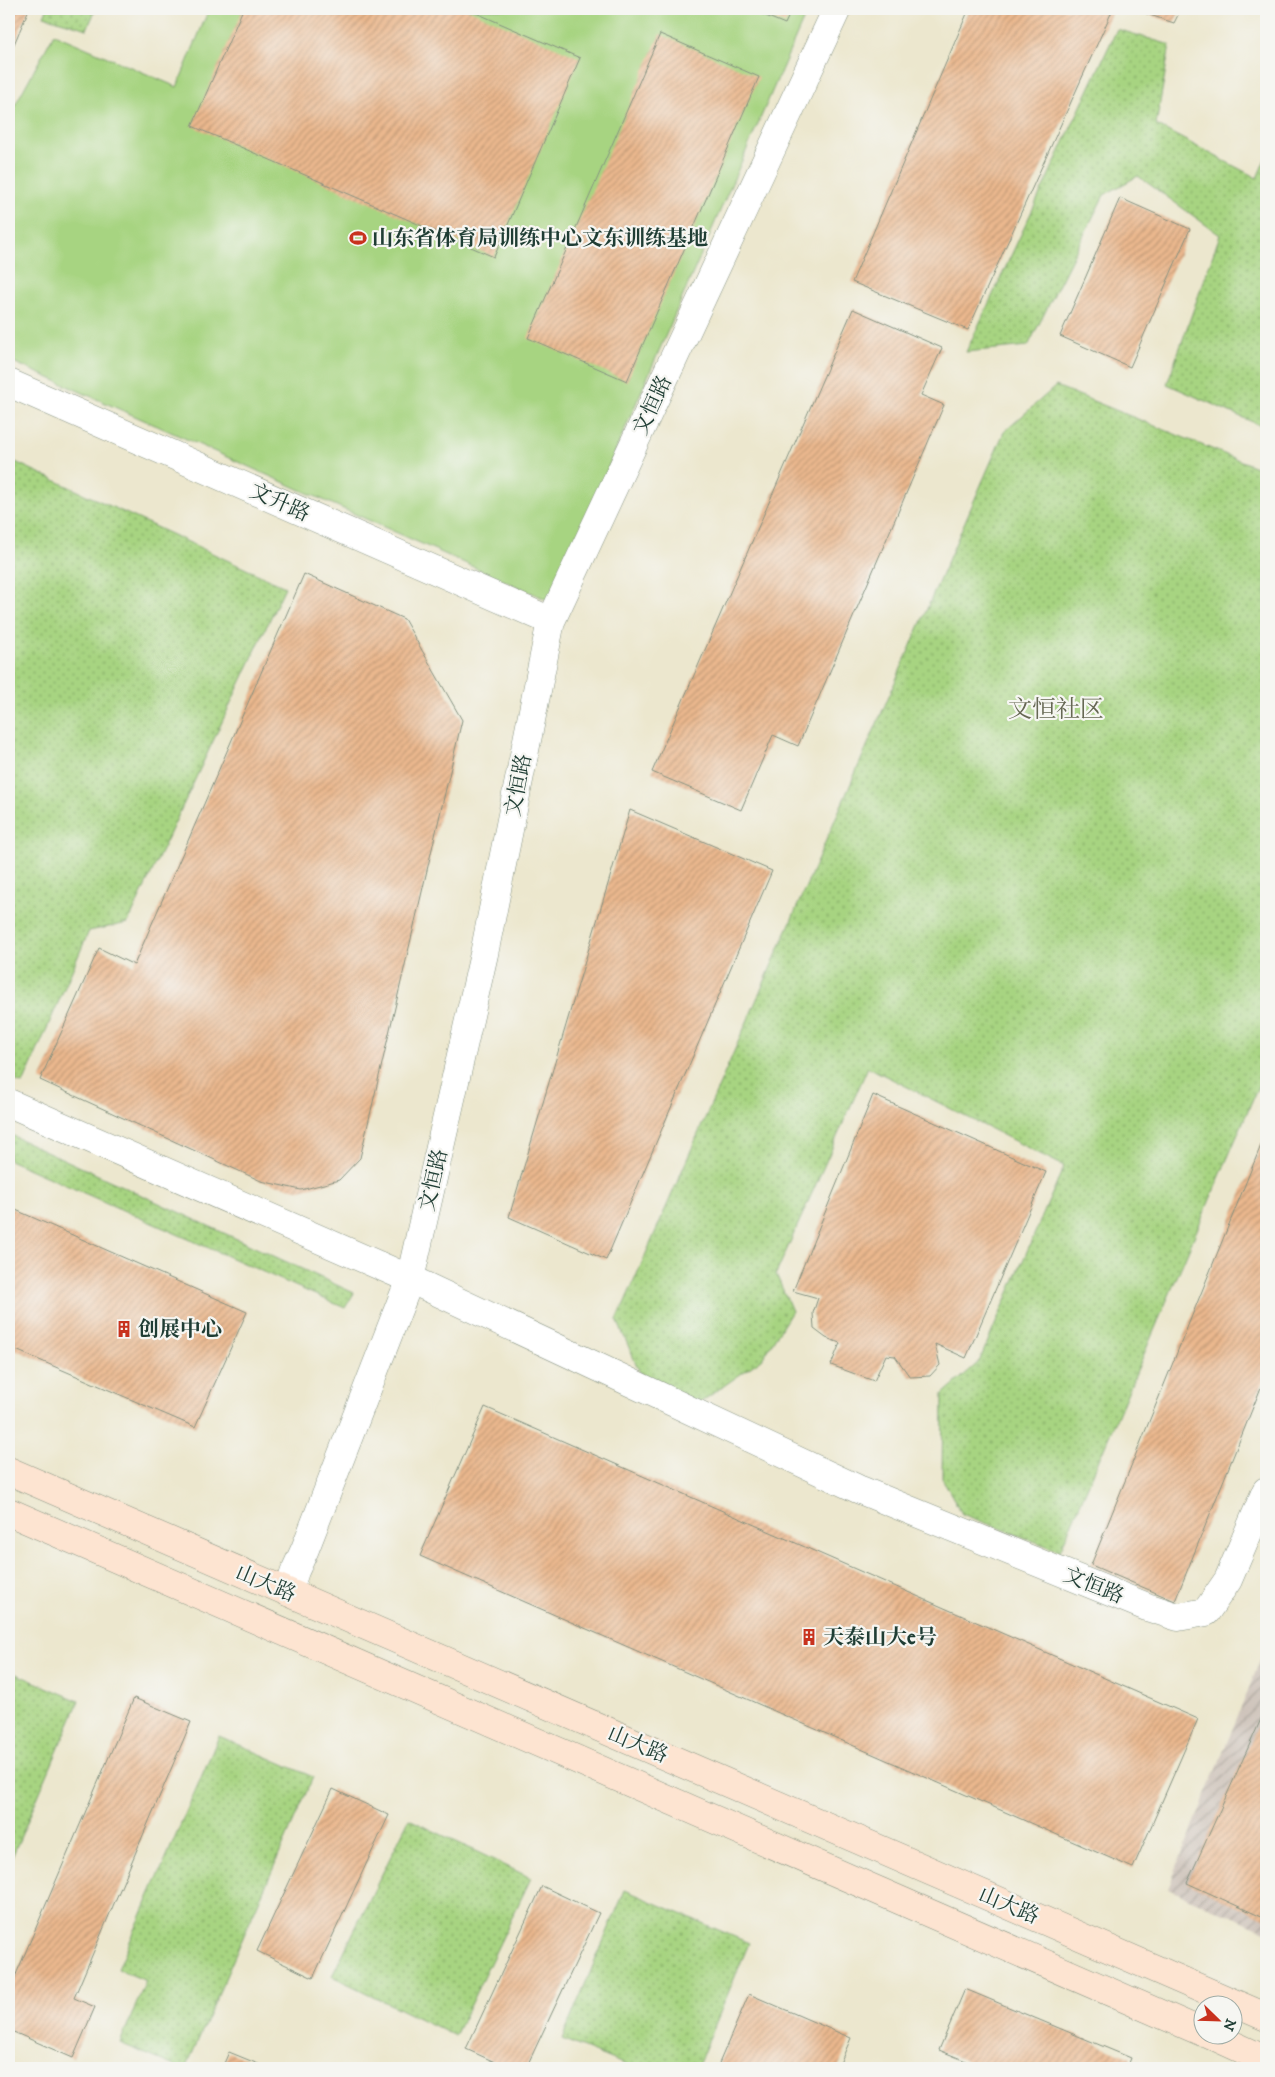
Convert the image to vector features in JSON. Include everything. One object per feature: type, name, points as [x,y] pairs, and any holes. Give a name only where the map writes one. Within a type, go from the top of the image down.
[{"type":"main road","name":"山大路","points":[[9,1471],[1266,2017]]},
{"type":"main road","name":"山大路","points":[[9,1512],[1192,2028]]},
{"type":"main road","points":[[1231,2044],[1266,2060]]},
{"type":"street","name":"文恒路","points":[[288,1592],[294,1571],[309,1540],[410,1279],[484,954],[551,621],[837,9]]},
{"type":"street","name":"文升路","points":[[9,383],[551,621]]},
{"type":"street","name":"文恒路","points":[[9,1103],[410,1279],[858,1490],[1178,1618],[1206,1612],[1228,1580],[1266,1491]]},
{"type":"shaded area","points":[[1266,1646],[1266,1931],[1168,1889]]},
{"type":"green space","points":[[47,9],[96,9],[87,29],[44,16]]},
{"type":"green space","name":"山东省体育局训练中心文东训练基地","points":[[209,9],[808,9],[550,601],[9,360],[9,116],[54,34],[177,87]]},
{"type":"green space","points":[[1117,29],[1170,45],[1156,125],[1257,178],[1266,157],[1266,428],[1167,384],[1220,235],[1138,176],[1104,195],[1028,346],[966,352]]},
{"type":"green space","points":[[1056,386],[1266,471],[1266,1068],[1060,1551],[962,1514],[942,1478],[943,1394],[979,1362],[1064,1166],[868,1067],[776,1274],[792,1311],[762,1359],[698,1404],[644,1382],[617,1320],[1004,432]]},
{"type":"green space","points":[[9,459],[285,587],[128,923],[89,931],[23,1084],[9,1078]]},
{"type":"green space","points":[[9,1134],[354,1293],[345,1308],[9,1160]]},
{"type":"green space","points":[[9,1671],[79,1701],[9,1864]]},
{"type":"green space","points":[[219,1736],[313,1777],[186,2068],[179,2068],[120,2043],[146,1981],[118,1969]]},
{"type":"green space","points":[[409,1819],[531,1878],[455,2036],[332,1976]]},
{"type":"green space","points":[[625,1890],[749,1943],[697,2068],[633,2068],[562,2039]]},
{"type":"building","points":[[9,9],[29,9],[9,56]]},
{"type":"building","points":[[243,9],[467,9],[580,58],[494,257],[192,126]]},
{"type":"building","points":[[749,9],[792,9],[785,24]]},
{"type":"building","points":[[969,9],[1113,9],[968,330],[852,282]]},
{"type":"building","points":[[1132,9],[1181,9],[1174,23]]},
{"type":"building","points":[[660,34],[759,77],[627,381],[528,338]]},
{"type":"building","points":[[1120,198],[1190,229],[1130,367],[1060,336]]},
{"type":"building","points":[[853,309],[942,348],[921,395],[944,405],[798,746],[773,735],[741,810],[652,772]]},
{"type":"building","points":[[304,574],[404,619],[462,720],[360,1158],[339,1180],[301,1190],[261,1181],[40,1080],[99,948],[134,965]]},
{"type":"building","points":[[630,810],[772,871],[606,1260],[509,1217]]},
{"type":"building","points":[[873,1095],[1046,1172],[966,1358],[935,1344],[940,1365],[930,1376],[910,1377],[895,1356],[886,1355],[874,1381],[831,1365],[840,1343],[826,1338],[814,1329],[813,1313],[818,1298],[793,1291]]},
{"type":"building","points":[[1266,1133],[1266,1375],[1175,1601],[1091,1565]]},
{"type":"building","name":"创展中心","points":[[9,1207],[247,1312],[195,1427],[9,1347]]},
{"type":"building","name":"天泰山大e号","points":[[485,1407],[1198,1719],[1133,1868],[420,1556]]},
{"type":"building","points":[[134,1698],[191,1722],[74,1998],[95,2007],[73,2058],[9,2030],[9,1991]]},
{"type":"building","points":[[1262,1717],[1266,1719],[1266,1919],[1187,1883]]},
{"type":"building","points":[[333,1789],[389,1815],[313,1978],[257,1951]]},
{"type":"building","points":[[542,1886],[599,1913],[526,2068],[508,2068],[466,2049]]},
{"type":"building","points":[[965,1989],[1131,2058],[1127,2068],[983,2068],[939,2050]]},
{"type":"building","points":[[749,1994],[851,2038],[838,2068],[717,2068]]},
{"type":"building","points":[[229,2052],[268,2068],[222,2068]]},
{"type":"place","name":"山东省体育局训练中心文东训练基地","points":[[358,238]]},
{"type":"place","name":"创展中心","points":[[124,1329]]},
{"type":"place","name":"天泰山大e号","points":[[809,1637]]},
{"type":"district","name":"文恒社区","points":[[1056,709]]}]
